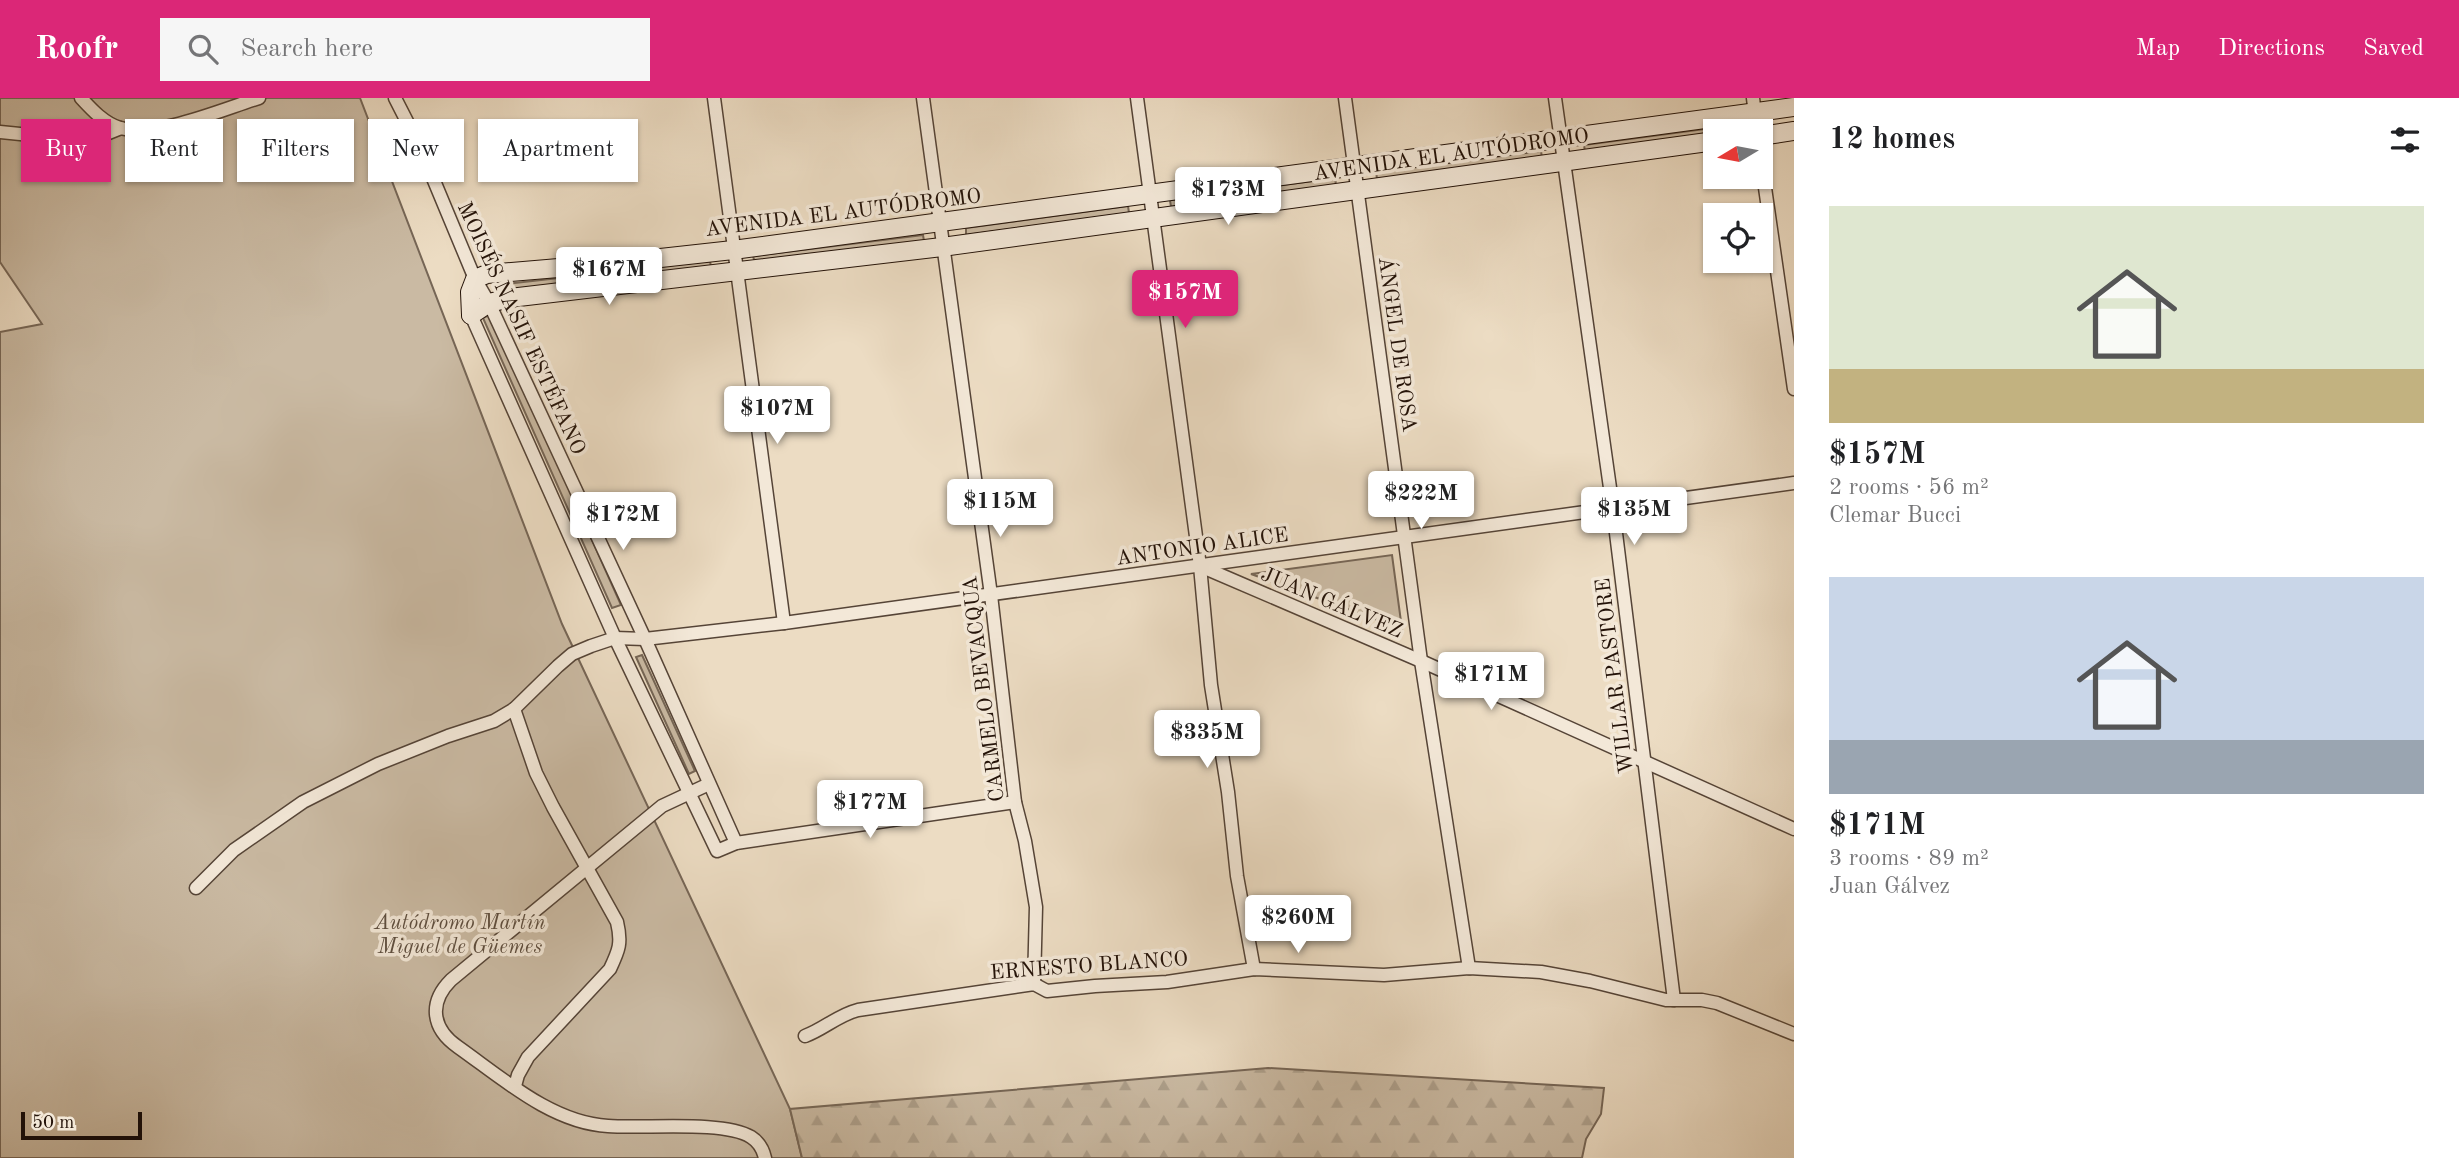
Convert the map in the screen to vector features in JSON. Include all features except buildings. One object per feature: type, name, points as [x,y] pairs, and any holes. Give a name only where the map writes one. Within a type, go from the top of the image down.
[{"type":"street","points":[[81,98],[94,113],[121,128]]},
{"type":"street","points":[[0,132],[89,141],[121,128],[172,126],[259,98]]},
{"type":"street","name":"MOISÉS NASIF ESTÉFANO","points":[[395,98],[420,147],[475,279],[489,303],[645,639],[736,843],[717,851],[615,638],[471,315]]},
{"type":"street","points":[[714,98],[784,623]]},
{"type":"street","name":"CARMELO BEVACQUA","points":[[923,98],[991,595],[1015,802],[1025,841],[1036,908],[1034,984]]},
{"type":"street","points":[[1137,98],[1200,566],[1214,709],[1228,792],[1237,876],[1254,969]]},
{"type":"street","name":"ÁNGEL DE ROSA","points":[[1345,98],[1420,661],[1469,968]]},
{"type":"street","name":"WILLAR PASTORE","points":[[1555,98],[1613,509],[1674,1000]]},
{"type":"street","name":"AVENIDA EL AUTÓDROMO","points":[[475,279],[487,274],[733,250],[939,223],[1560,137],[1754,105],[1794,107]]},
{"type":"street","points":[[1773,134],[1794,131]]},
{"type":"street","name":"AVENIDA EL AUTÓDROMO","points":[[471,315],[489,303],[510,298],[942,247],[1703,143]]},
{"type":"street","points":[[1765,189],[1794,389]]},
{"type":"street","points":[[471,315],[470,292],[475,279]]},
{"type":"street","name":"ANTONIO ALICE","points":[[615,638],[645,639],[784,623],[1794,483]]},
{"type":"street","name":"JUAN GÁLVEZ","points":[[1200,566],[1420,661],[1794,829]]},
{"type":"street","points":[[196,888],[234,850],[303,802],[378,764],[494,721],[514,709],[572,654],[615,638]]},
{"type":"street","points":[[514,709],[552,807],[617,922],[621,939],[618,953],[601,980],[528,1058],[515,1086]]},
{"type":"street","points":[[709,784],[662,806],[587,866],[451,980],[437,1000],[435,1013],[440,1029],[453,1043],[545,1106],[587,1123],[606,1126],[717,1128],[739,1132],[752,1137],[761,1145],[765,1158]]},
{"type":"street","points":[[736,843],[1015,802]]},
{"type":"street","name":"ERNESTO BLANCO","points":[[805,1036],[847,1013],[858,1010],[1034,984],[1047,991],[1167,982],[1254,969],[1384,975],[1469,968],[1559,974],[1674,1000],[1717,1003],[1794,1034]]},
{"type":"green space","name":"Autódromo Martín Miguel de Güemes","points":[[0,98],[360,98],[368,119],[368,182],[392,182],[562,624],[790,1109],[802,1158],[0,1158],[0,332],[42,324],[0,262]]},
{"type":"green space","points":[[1703,129],[1703,137],[1585,152],[1584,145]]},
{"type":"green space","points":[[1541,151],[1542,158],[1377,179],[1376,172]]},
{"type":"green space","points":[[1335,178],[1336,185],[1171,207],[1170,200]]},
{"type":"green space","points":[[1128,206],[1129,213],[966,235],[966,228]]},
{"type":"green space","points":[[923,235],[924,241],[755,263],[753,256]]},
{"type":"green space","points":[[710,261],[711,267],[499,291],[498,285]]},
{"type":"green space","points":[[491,314],[621,605],[612,608],[483,318]]},
{"type":"green space","points":[[1392,555],[1402,629],[1251,574]]},
{"type":"green space","points":[[642,655],[695,771],[689,774],[636,657]]},
{"type":"green space","points":[[1268,1068],[1604,1088],[1601,1114],[1586,1139],[1582,1158],[802,1158],[790,1109]]}]
